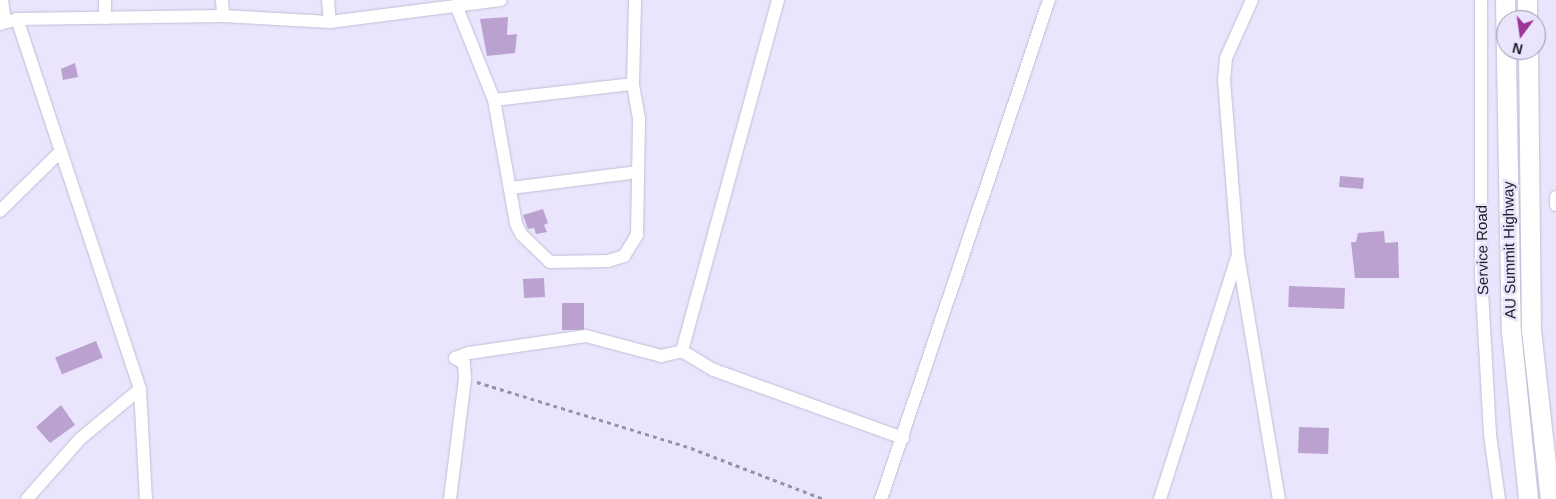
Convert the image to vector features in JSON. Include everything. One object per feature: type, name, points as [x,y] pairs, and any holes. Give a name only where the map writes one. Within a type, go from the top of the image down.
[{"type":"main road","name":"AU Summit Highway","points":[[1505,0],[1511,331],[1528,499]]},
{"type":"main road","name":"AU Summit Highway","points":[[1528,60],[1532,330],[1550,499]]},
{"type":"street","points":[[2,0],[7,22],[59,153],[140,389],[146,499]]},
{"type":"street","points":[[105,0],[105,18]]},
{"type":"street","points":[[222,0],[223,16]]},
{"type":"street","points":[[328,0],[330,22]]},
{"type":"street","points":[[394,0],[394,13]]},
{"type":"street","points":[[7,22],[223,16],[330,22],[502,0]]},
{"type":"street","points":[[456,5],[494,100],[516,224],[550,262],[608,261],[624,256],[638,235],[639,119],[633,84],[635,0]]},
{"type":"street","points":[[682,351],[778,0]]},
{"type":"street","points":[[881,499],[904,438],[1049,0]]},
{"type":"street","points":[[1252,0],[1226,58],[1224,80],[1238,255],[1279,499]]},
{"type":"street","name":"Service Road","points":[[1481,0],[1481,273],[1490,435],[1500,499]]},
{"type":"street","points":[[494,100],[633,84]]},
{"type":"street","points":[[0,211],[59,153]]},
{"type":"street","points":[[511,188],[638,172]]},
{"type":"street","points":[[1556,196],[1556,205]]},
{"type":"street","points":[[1160,499],[1238,255]]},
{"type":"street","points":[[450,499],[465,378],[464,363],[455,358],[469,353],[586,336],[661,356],[682,351],[714,370],[904,438]]},
{"type":"street","points":[[28,499],[80,439],[140,389]]},
{"type":"path","points":[[465,378],[690,448],[824,499]]},
{"type":"building","points":[[508,17],[507,35],[517,34],[515,53],[487,56],[480,19]]},
{"type":"building","points":[[75,63],[78,77],[63,80],[61,69]]},
{"type":"building","points":[[1340,176],[1364,178],[1363,189],[1339,187]]},
{"type":"building","points":[[543,209],[548,223],[544,225],[547,232],[536,234],[534,228],[528,229],[523,215]]},
{"type":"building","points":[[1384,231],[1385,243],[1398,242],[1399,278],[1355,278],[1351,242],[1356,242],[1358,233]]},
{"type":"building","points":[[544,278],[545,297],[524,298],[523,279]]},
{"type":"building","points":[[1289,286],[1345,288],[1344,309],[1288,307]]},
{"type":"building","points":[[562,303],[584,303],[584,330],[562,330]]},
{"type":"building","points":[[96,341],[103,358],[62,374],[55,357]]},
{"type":"building","points":[[61,405],[75,425],[50,443],[36,427]]},
{"type":"building","points":[[1299,427],[1329,428],[1328,454],[1298,453]]}]
